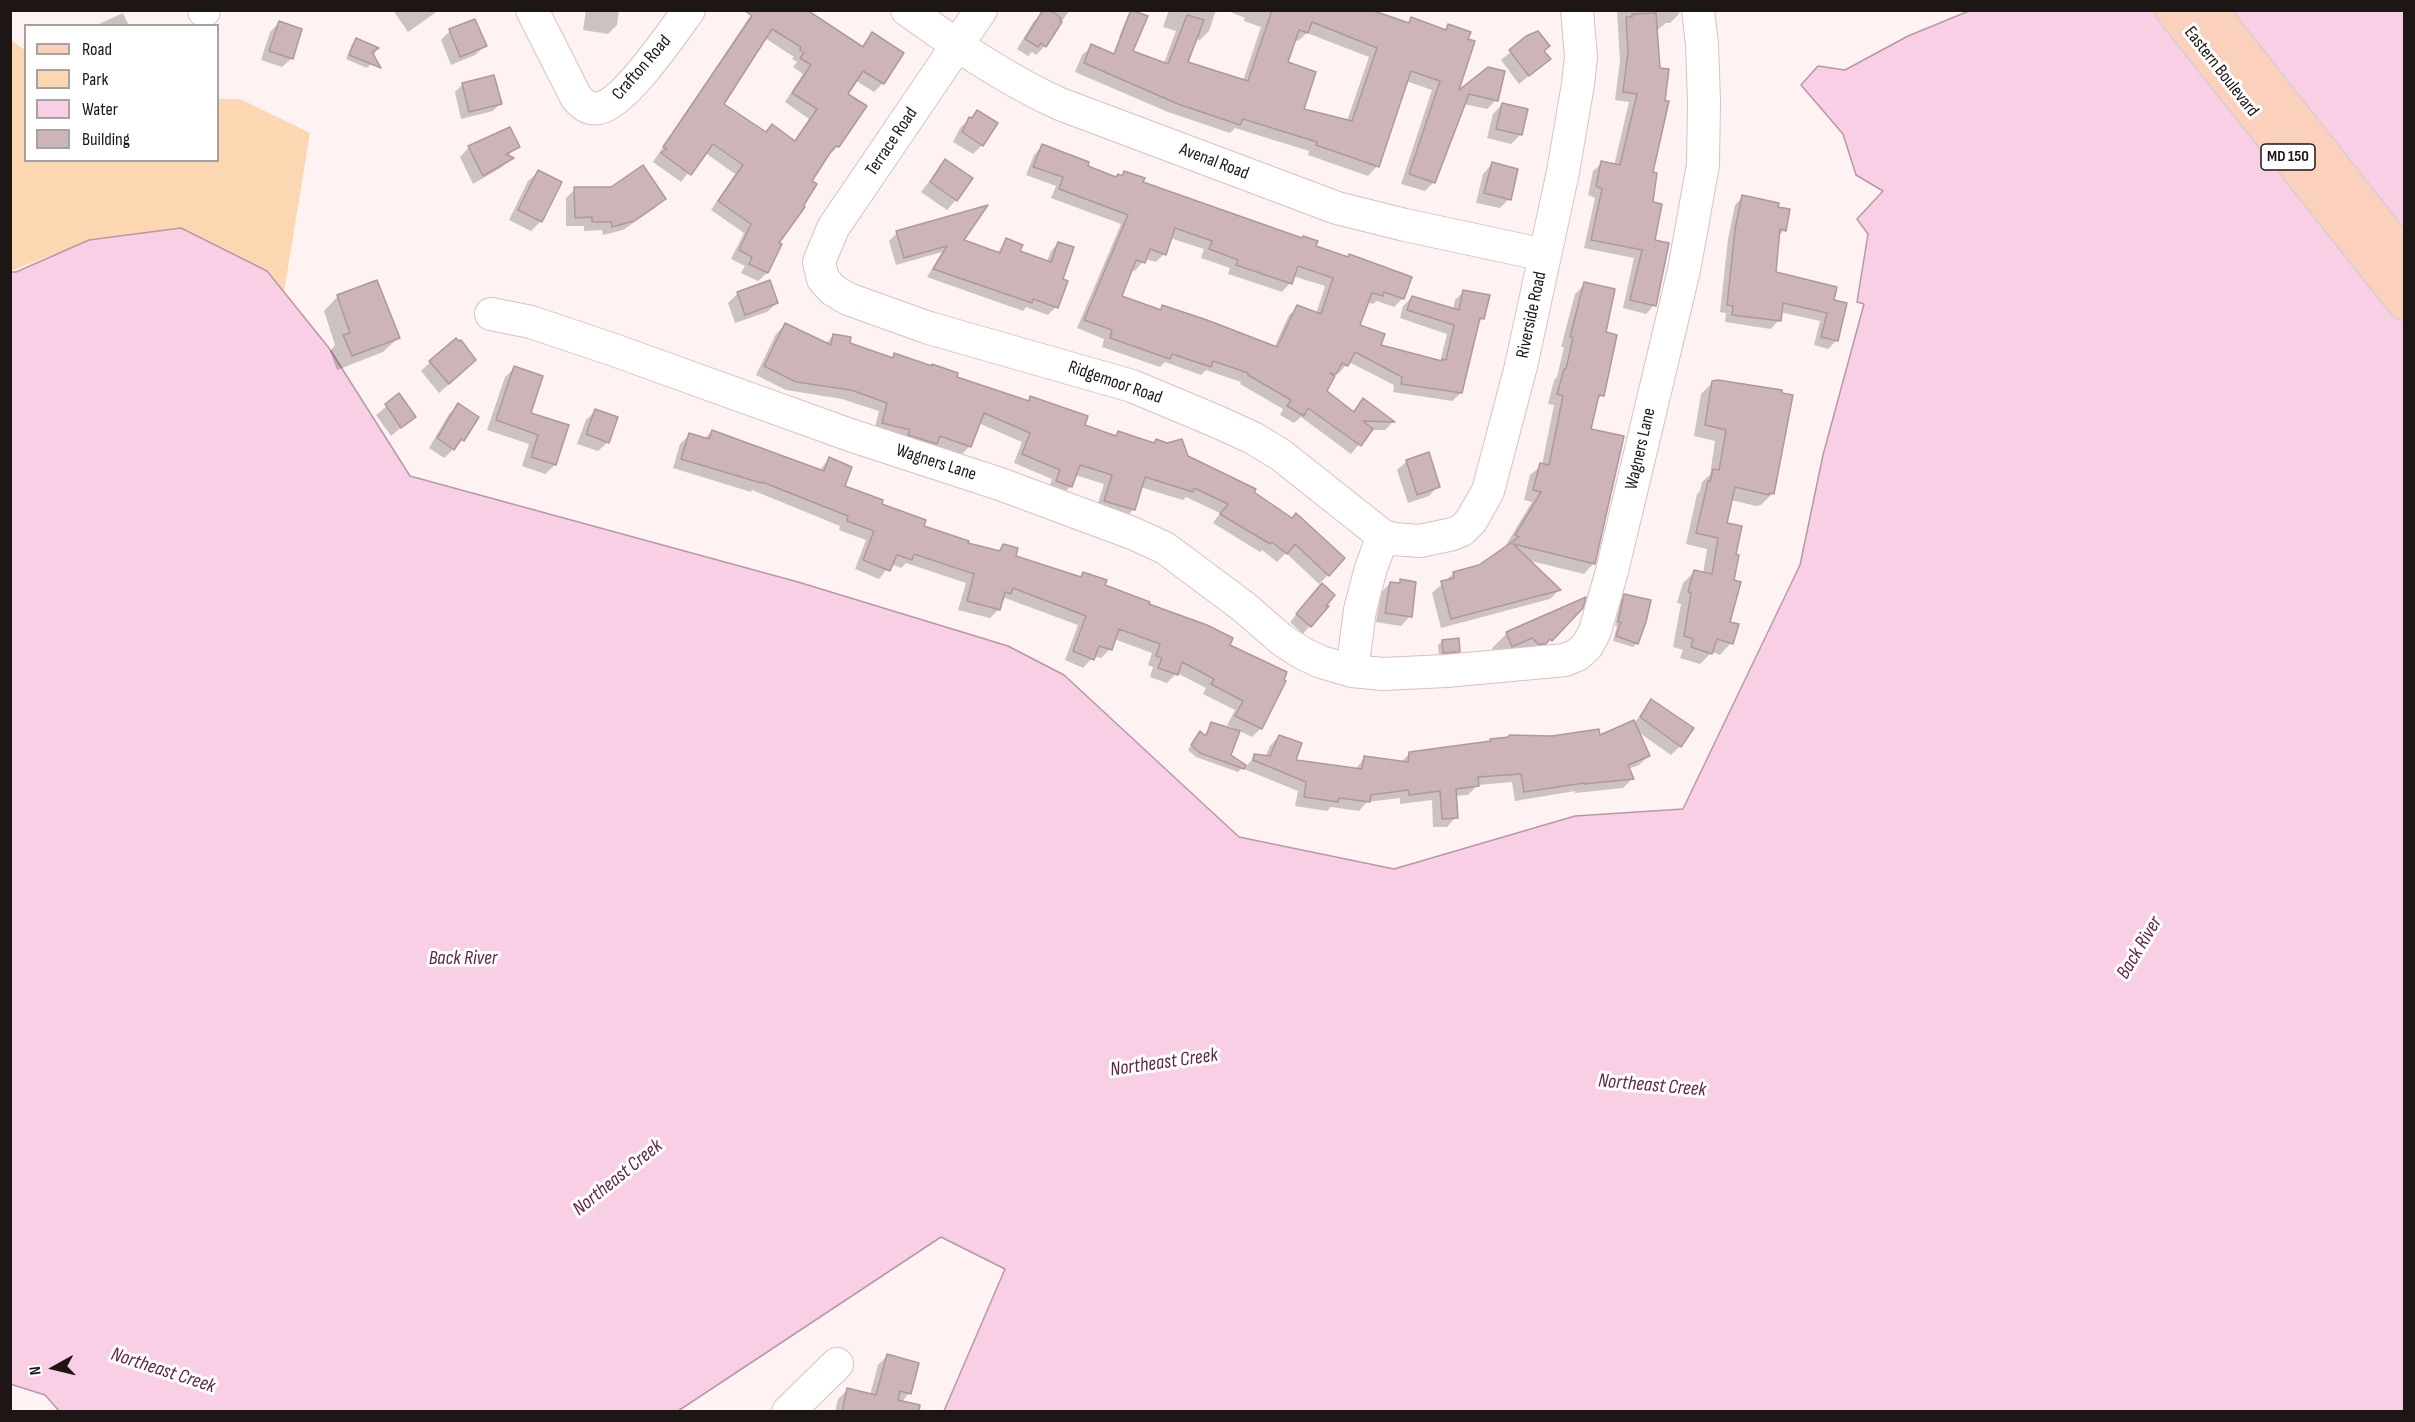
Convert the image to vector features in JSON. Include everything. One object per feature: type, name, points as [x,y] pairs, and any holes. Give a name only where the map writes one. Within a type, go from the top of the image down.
[{"type":"main road","name":"Eastern Boulevard","points":[[2172,10],[2404,303]]},
{"type":"main road","name":"Eastern Boulevard","points":[[2210,10],[2404,256]]},
{"type":"street","name":"Crafton Road","points":[[532,10],[576,98],[583,105],[591,108],[601,108],[611,104],[627,90],[689,10]]},
{"type":"street","name":"Avenal Road","points":[[907,10],[957,45],[1030,90],[1060,104],[1336,208],[1545,255]]},
{"type":"street","name":"Terrace Road","points":[[823,279],[819,262],[833,228],[981,10]]},
{"type":"street","name":"Riverside Road","points":[[1383,536],[1408,541],[1438,538],[1462,530],[1478,512],[1488,491],[1521,366],[1578,84],[1581,57],[1576,10]]},
{"type":"street","name":"Wagners Lane","points":[[491,314],[531,322],[614,350],[850,435],[1000,484],[1132,533],[1165,548],[1302,653],[1352,671],[1404,674],[1565,660],[1577,655],[1587,646],[1595,631],[1612,571],[1684,270],[1703,165],[1703,78],[1698,10]]},
{"type":"street","name":"Ridgemoor Road","points":[[823,279],[833,290],[848,299],[882,312],[928,328],[1132,386],[1253,438],[1281,455],[1383,536]]},
{"type":"street","points":[[1352,671],[1360,610],[1371,568],[1383,536]]},
{"type":"street","points":[[788,1412],[837,1364]]},
{"type":"green space","points":[[10,40],[24,49],[24,162],[219,162],[219,99],[240,99],[310,133],[284,292],[267,270],[88,241],[11,271]]},
{"type":"water","name":"Back River","points":[[1969,11],[2404,11],[2404,1411],[944,1411],[1005,1269],[941,1237],[678,1411],[59,1411],[45,1395],[10,1384],[10,272],[16,272],[89,240],[181,228],[267,271],[329,348],[410,476],[798,582],[1008,646],[1064,675],[1239,837],[1394,869],[1575,816],[1683,809],[1800,565],[1823,455],[1864,304],[1857,302],[1868,234],[1857,219],[1883,191],[1856,175],[1843,134],[1801,85],[1818,66],[1845,70],[1908,36]]},
{"type":"building","points":[[744,10],[807,10],[863,47],[872,32],[904,53],[884,84],[863,71],[848,94],[867,106],[839,147],[836,146],[830,153],[812,181],[817,184],[804,205],[805,207],[779,243],[782,244],[768,273],[749,264],[752,257],[739,250],[751,224],[718,201],[743,165],[713,144],[691,175],[661,153],[667,149],[663,147],[752,16]],"holes":[[[772,29],[801,47],[800,50],[804,53],[800,58],[811,65],[792,93],[817,109],[795,141],[772,124],[766,132],[724,104]]]},
{"type":"building","points":[[1043,10],[1050,10],[1061,18],[1062,22],[1046,47],[1041,43],[1038,47],[1025,39]]},
{"type":"building","points":[[1131,10],[1148,16],[1133,51],[1168,64],[1187,15],[1204,20],[1188,62],[1248,81],[1272,10],[1371,10],[1409,23],[1411,17],[1446,30],[1448,24],[1471,32],[1468,39],[1475,41],[1459,90],[1488,67],[1505,71],[1498,101],[1469,94],[1435,183],[1409,174],[1440,81],[1411,71],[1379,167],[1316,145],[1317,142],[1243,119],[1240,125],[1178,104],[1084,63],[1091,44],[1114,54]],"holes":[[[1312,22],[1377,48],[1352,121],[1304,109],[1316,72],[1288,62],[1299,30],[1308,33]]]},
{"type":"building","points":[[1656,13],[1660,68],[1669,69],[1665,101],[1669,101],[1653,172],[1657,173],[1653,202],[1662,204],[1655,240],[1669,243],[1656,306],[1630,300],[1642,250],[1591,240],[1602,189],[1596,186],[1601,161],[1620,165],[1637,94],[1623,92],[1628,51],[1626,17],[1632,17],[1632,14]]},
{"type":"building","points":[[475,19],[487,46],[460,57],[449,29]]},
{"type":"building","points":[[279,21],[302,29],[293,59],[269,51]]},
{"type":"building","points":[[1538,31],[1550,46],[1544,51],[1551,59],[1529,76],[1509,50],[1526,36]]},
{"type":"building","points":[[356,38],[379,48],[372,52],[381,68],[349,55]]},
{"type":"building","points":[[494,75],[502,104],[469,112],[462,83]]},
{"type":"building","points":[[1502,103],[1528,109],[1522,135],[1496,129]]},
{"type":"building","points":[[977,110],[998,123],[983,146],[962,132],[969,117],[972,118]]},
{"type":"building","points":[[510,127],[520,147],[506,154],[514,158],[483,176],[468,146]]},
{"type":"building","points":[[1042,144],[1089,162],[1088,166],[1116,177],[1118,174],[1122,176],[1124,171],[1145,178],[1143,182],[1302,238],[1303,236],[1318,241],[1316,246],[1348,257],[1349,254],[1412,277],[1404,299],[1384,292],[1383,296],[1372,293],[1360,325],[1385,334],[1381,345],[1442,361],[1442,359],[1446,360],[1454,325],[1407,310],[1412,296],[1459,310],[1463,290],[1490,295],[1484,319],[1480,318],[1462,393],[1401,384],[1402,377],[1355,352],[1348,366],[1342,363],[1336,374],[1330,373],[1335,376],[1327,391],[1354,412],[1363,398],[1395,422],[1363,421],[1373,429],[1361,446],[1308,408],[1304,416],[1287,406],[1291,400],[1248,373],[1213,361],[1211,367],[1172,354],[1170,359],[1110,338],[1112,330],[1084,320],[1128,215],[1059,189],[1063,177],[1033,167]],"holes":[[[1175,228],[1212,241],[1209,249],[1238,260],[1236,265],[1292,284],[1298,266],[1333,278],[1321,314],[1297,305],[1277,347],[1162,305],[1161,310],[1122,296],[1136,260],[1145,263],[1150,249],[1166,255]]]},
{"type":"building","points":[[945,159],[973,178],[957,201],[930,182]]},
{"type":"building","points":[[1492,162],[1518,169],[1511,200],[1484,193]]},
{"type":"building","points":[[643,165],[666,199],[634,221],[612,227],[611,222],[592,222],[592,217],[575,218],[574,187],[611,187]]},
{"type":"building","points":[[538,170],[562,182],[542,222],[518,210]]},
{"type":"building","points":[[1742,195],[1779,203],[1778,207],[1790,209],[1786,231],[1780,229],[1776,272],[1837,287],[1834,300],[1847,303],[1838,341],[1821,337],[1827,313],[1783,303],[1781,321],[1732,315],[1733,306],[1727,305],[1735,229]]},
{"type":"building","points":[[988,205],[964,240],[1000,253],[1006,238],[1023,245],[1020,251],[1051,262],[1058,242],[1074,247],[1063,279],[1068,281],[1058,308],[1033,299],[1032,303],[933,269],[947,246],[904,258],[896,231]]},
{"type":"building","points":[[377,280],[400,338],[352,356],[343,335],[350,333],[337,295]]},
{"type":"building","points":[[770,280],[778,303],[745,315],[737,292]]},
{"type":"building","points":[[1584,282],[1615,289],[1606,332],[1617,335],[1604,396],[1599,395],[1591,429],[1624,436],[1595,564],[1513,544],[1561,590],[1451,619],[1441,581],[1454,578],[1453,572],[1479,565],[1519,537],[1515,535],[1541,492],[1533,490],[1540,463],[1549,465],[1563,396],[1557,394],[1564,369],[1566,369],[1573,337],[1570,337]]},
{"type":"building","points":[[785,323],[831,345],[833,334],[851,337],[850,343],[893,358],[894,353],[932,366],[932,364],[958,373],[957,377],[1029,401],[1030,396],[1088,416],[1085,425],[1116,436],[1118,431],[1154,443],[1156,439],[1167,443],[1182,439],[1188,456],[1256,489],[1254,492],[1292,518],[1296,513],[1345,558],[1329,576],[1295,544],[1287,554],[1272,542],[1270,544],[1220,514],[1228,504],[1194,488],[1193,492],[1145,477],[1135,510],[1104,501],[1112,475],[1080,465],[1072,487],[1056,481],[1060,470],[1022,454],[1030,433],[984,413],[971,447],[940,436],[937,444],[908,435],[910,430],[882,423],[887,403],[851,390],[796,382],[764,366]]},
{"type":"building","points":[[456,338],[461,340],[476,360],[449,384],[429,361]]},
{"type":"building","points":[[514,366],[543,376],[531,413],[569,425],[556,465],[531,457],[538,435],[496,420]]},
{"type":"building","points":[[1712,381],[1782,390],[1782,393],[1793,395],[1774,494],[1769,493],[1769,495],[1735,487],[1727,523],[1742,526],[1736,554],[1739,555],[1734,580],[1741,582],[1730,622],[1739,624],[1733,644],[1717,639],[1712,654],[1691,647],[1693,639],[1684,636],[1691,593],[1688,592],[1694,570],[1712,574],[1718,538],[1696,533],[1708,481],[1710,481],[1713,469],[1719,470],[1726,430],[1705,425]]},
{"type":"building","points":[[399,393],[416,417],[401,428],[385,404]]},
{"type":"building","points":[[458,403],[479,417],[464,441],[461,439],[454,450],[437,438]]},
{"type":"building","points":[[595,409],[618,417],[609,443],[586,434]]},
{"type":"building","points":[[712,430],[824,471],[829,457],[852,467],[845,486],[883,500],[882,504],[926,520],[924,526],[969,541],[968,543],[1000,551],[1003,544],[1018,548],[1016,556],[1081,577],[1083,572],[1107,580],[1105,585],[1207,625],[1233,638],[1230,645],[1287,672],[1284,680],[1286,681],[1262,729],[1235,716],[1243,701],[1211,684],[1214,679],[1182,662],[1178,675],[1158,668],[1162,658],[1156,656],[1160,644],[1119,629],[1112,650],[1099,646],[1094,660],[1073,651],[1086,616],[1013,588],[1011,594],[1005,592],[1000,610],[967,601],[974,574],[914,554],[912,560],[897,555],[890,571],[863,560],[874,531],[847,521],[848,516],[762,482],[681,459],[689,433],[709,439]]},
{"type":"building","points":[[1429,452],[1440,487],[1417,495],[1406,460]]},
{"type":"building","points":[[1400,579],[1416,582],[1412,617],[1385,613],[1390,582],[1400,583]]},
{"type":"building","points":[[1322,583],[1335,595],[1311,627],[1296,614]]},
{"type":"building","points":[[1624,594],[1651,600],[1638,644],[1616,636],[1621,622],[1618,622]]},
{"type":"building","points":[[1586,597],[1583,608],[1552,641],[1550,639],[1546,644],[1538,644],[1532,638],[1512,647],[1506,632]]},
{"type":"building","points":[[1459,638],[1460,652],[1443,653],[1442,640]]},
{"type":"building","points":[[1651,699],[1694,728],[1681,747],[1640,717]]},
{"type":"building","points":[[1634,720],[1650,756],[1628,765],[1634,779],[1584,783],[1524,792],[1521,774],[1478,777],[1479,786],[1456,789],[1458,818],[1442,819],[1440,791],[1409,795],[1408,790],[1371,795],[1370,802],[1339,798],[1338,802],[1304,797],[1306,782],[1253,760],[1254,754],[1270,756],[1279,735],[1302,743],[1296,760],[1362,769],[1364,756],[1408,762],[1409,752],[1491,741],[1490,739],[1509,737],[1509,735],[1552,736],[1599,729],[1600,735]]},
{"type":"building","points":[[1211,722],[1240,731],[1231,755],[1246,765],[1244,769],[1200,753],[1191,745],[1200,731],[1206,736]]},
{"type":"building","points":[[887,1354],[919,1363],[911,1394],[900,1391],[898,1400],[920,1405],[919,1412],[842,1412],[847,1388],[876,1395]]},
{"type":"water label","name":"Northeast Creek","points":[[1164,1063]]},
{"type":"water label","name":"Northeast Creek","points":[[1652,1086]]},
{"type":"water label","name":"Northeast Creek","points":[[618,1178]]},
{"type":"water label","name":"Northeast Creek","points":[[163,1371]]}]
